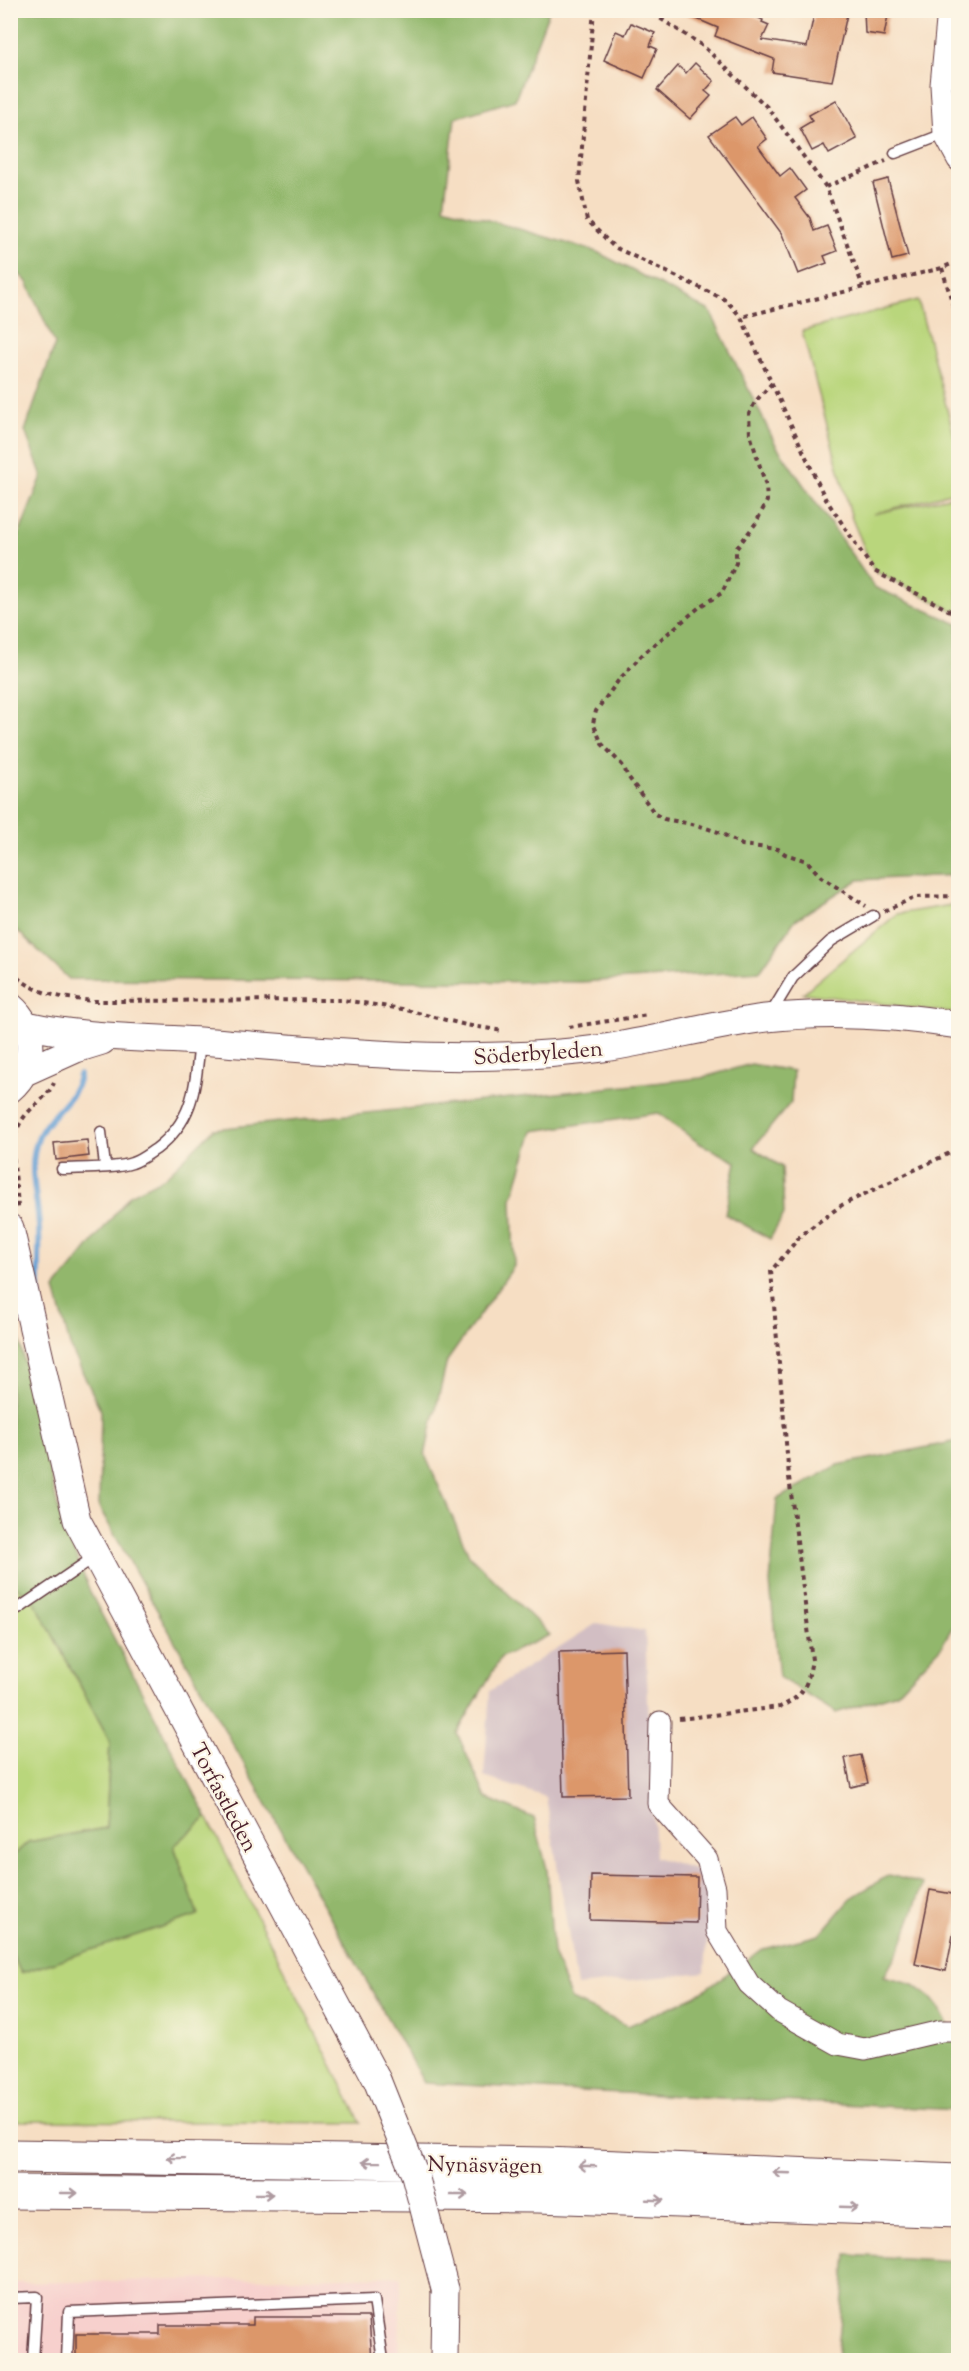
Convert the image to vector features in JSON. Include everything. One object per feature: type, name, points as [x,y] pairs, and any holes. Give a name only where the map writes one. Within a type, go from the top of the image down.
[{"type":"highway","name":"Nynäsvägen","points":[[10,2156],[546,2164],[958,2181]]},
{"type":"highway","name":"Nynäsvägen","points":[[10,2192],[526,2196],[958,2211]]},
{"type":"street","points":[[948,10],[941,85],[958,160]]},
{"type":"street","name":"Söderbyleden","points":[[28,1020],[115,1037],[418,1057],[479,1058],[604,1048],[768,1018],[844,1015],[925,1020],[958,1025]]},
{"type":"street","points":[[18,1081],[30,1049],[28,1020]]},
{"type":"street","name":"Söderbyleden","points":[[18,1081],[55,1058],[115,1037]]},
{"type":"street","name":"Torfastleden","points":[[10,1228],[15,1268],[77,1520],[377,2080],[415,2175],[445,2289],[444,2361]]},
{"type":"street","points":[[660,1722],[658,1803],[707,1858],[714,1888],[717,1930],[749,1984],[779,2011],[838,2044],[865,2049],[941,2031],[958,2031]]},
{"type":"lane","points":[[895,153],[951,132]]},
{"type":"lane","points":[[768,1018],[801,969],[831,941],[873,916]]},
{"type":"lane","points":[[62,1169],[130,1164],[145,1157],[165,1142],[180,1126],[189,1108],[195,1084],[200,1041]]},
{"type":"lane","points":[[101,1132],[105,1166]]},
{"type":"lane","points":[[10,1610],[18,1609],[96,1555]]},
{"type":"lane","points":[[10,2298],[38,2297],[33,2361]]},
{"type":"lane","points":[[67,2361],[69,2312],[375,2300],[383,2361]]},
{"type":"path","points":[[594,10],[579,181],[587,220],[614,247],[726,300],[741,317],[825,498],[874,571],[958,615]]},
{"type":"path","points":[[635,10],[658,17],[703,46],[767,107],[826,187],[863,287]]},
{"type":"path","points":[[658,17],[661,10]]},
{"type":"path","points":[[826,187],[881,164],[895,153]]},
{"type":"path","points":[[741,317],[942,268],[958,261]]},
{"type":"path","points":[[942,268],[958,322]]},
{"type":"path","points":[[772,383],[755,402],[749,414],[750,434],[766,486],[767,501],[756,523],[736,549],[736,563],[722,593],[702,605],[642,655],[618,681],[596,711],[593,723],[602,744],[624,767],[627,775],[656,814],[664,819],[697,825],[721,833],[742,846],[778,849],[785,854],[807,861],[820,877],[864,904],[873,916],[916,897],[958,896]]},
{"type":"path","points":[[10,972],[45,994],[94,1001],[343,1000],[402,1009],[466,1025],[511,1033]]},
{"type":"path","points":[[28,1020],[45,1012],[45,994]]},
{"type":"path","points":[[566,1027],[657,1013]]},
{"type":"path","points":[[10,1213],[17,1194],[12,1165],[12,1147],[17,1129],[23,1117],[52,1088],[55,1080],[55,1058]]},
{"type":"path","points":[[660,1722],[780,1707],[794,1700],[807,1687],[812,1660],[789,1477],[771,1271],[802,1234],[842,1205],[958,1149]]},
{"type":"shaded area","points":[[597,1623],[645,1631],[655,1857],[711,1874],[705,1972],[577,1986],[546,1797],[484,1777],[490,1691]]},
{"type":"shaded area","points":[[401,2276],[399,2360],[11,2360],[10,2283]]},
{"type":"green space","points":[[11,10],[549,11],[515,100],[455,118],[444,207],[597,252],[710,311],[776,445],[874,587],[958,624],[958,875],[858,880],[795,920],[760,971],[581,982],[69,979],[11,925],[11,555],[42,476],[25,431],[55,344],[27,282],[11,266]]},
{"type":"green space","points":[[918,300],[958,450],[958,491],[873,514],[958,495],[958,613],[874,571],[852,519],[802,331]]},
{"type":"green space","points":[[958,904],[958,1014],[803,993],[897,914]]},
{"type":"green space","points":[[751,1064],[793,1071],[791,1102],[753,1148],[782,1167],[784,1214],[770,1239],[725,1214],[736,1162],[699,1143],[658,1113],[533,1131],[512,1199],[514,1266],[447,1361],[425,1455],[469,1555],[550,1635],[501,1657],[457,1733],[486,1798],[534,1818],[547,1869],[553,1953],[571,2000],[628,2026],[695,1996],[763,1949],[819,1935],[851,1898],[889,1875],[923,1884],[901,1946],[884,1977],[914,1985],[931,1998],[939,2008],[958,2044],[958,2110],[424,2083],[99,1507],[101,1411],[70,1346],[55,1289],[130,1195],[165,1177],[214,1129],[701,1078]]},
{"type":"green space","points":[[10,1300],[60,1516],[91,1594],[207,1817],[174,1846],[198,1915],[21,1973],[11,1952],[11,1858],[28,1842],[106,1828],[110,1741],[35,1602],[11,1582]]},
{"type":"green space","points":[[958,1441],[958,1617],[941,1647],[897,1693],[836,1713],[779,1677],[770,1583],[777,1499],[838,1465]]},
{"type":"green space","points":[[11,1582],[35,1602],[110,1741],[106,1828],[28,1842],[11,1858]]},
{"type":"green space","points":[[207,1817],[361,2123],[11,2121],[10,1952],[21,1972],[197,1915],[174,1846]]},
{"type":"green space","points":[[847,2255],[958,2261],[958,2360],[837,2360]]},
{"type":"building","points":[[676,10],[741,10],[769,25],[762,40],[807,47],[815,10],[848,10],[832,81],[772,72],[774,59],[715,36],[718,28]]},
{"type":"building","points":[[864,10],[889,10],[884,36],[865,33]]},
{"type":"building","points":[[631,23],[655,33],[650,46],[657,49],[644,78],[604,60],[616,31],[625,35]]},
{"type":"building","points":[[695,63],[714,81],[705,91],[711,96],[690,119],[657,90],[678,66],[686,73]]},
{"type":"building","points":[[836,100],[857,139],[829,154],[824,145],[812,151],[800,128],[812,121],[809,115]]},
{"type":"building","points":[[735,117],[741,125],[752,117],[767,139],[758,146],[780,176],[790,168],[806,190],[795,198],[810,218],[814,231],[827,226],[837,251],[824,256],[827,263],[798,274],[782,234],[709,135]]},
{"type":"building","points":[[888,179],[908,256],[892,260],[873,183]]},
{"type":"building","points":[[87,1140],[89,1156],[56,1160],[54,1143]]},
{"type":"building","points":[[624,1650],[628,1796],[563,1797],[559,1652]]},
{"type":"building","points":[[861,1755],[868,1783],[851,1787],[845,1758]]},
{"type":"building","points":[[591,1875],[697,1877],[696,1923],[590,1920]]},
{"type":"building","points":[[930,1890],[958,1895],[958,1910],[946,1971],[915,1964]]},
{"type":"building","points":[[253,2317],[369,2317],[372,2361],[76,2361],[76,2334],[160,2334],[160,2325],[253,2325]]},
{"type":"waterway","points":[[39,1296],[39,1227],[33,1170],[35,1147],[43,1128],[72,1094],[79,1075]]}]
